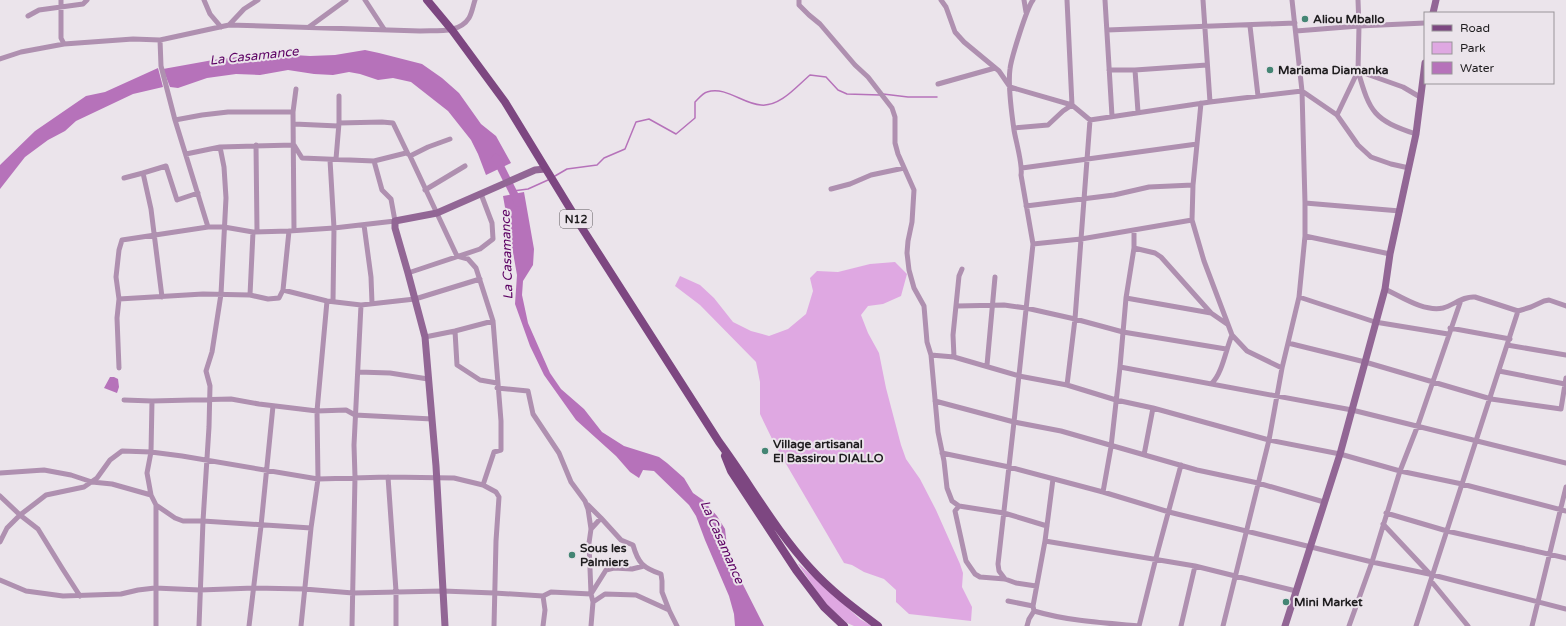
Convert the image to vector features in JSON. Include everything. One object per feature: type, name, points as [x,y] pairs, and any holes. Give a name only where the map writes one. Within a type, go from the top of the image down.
[{"type":"main road","name":"N12","points":[[427,0],[452,30],[505,102],[545,169],[719,442]]},
{"type":"main road","points":[[1433,12],[1436,0]]},
{"type":"main road","points":[[1285,626],[1340,454],[1384,289],[1390,254],[1416,134],[1424,69]]},
{"type":"main road","points":[[535,170],[541,161]]},
{"type":"main road","points":[[445,626],[432,419],[425,337],[395,228],[395,221],[437,213],[535,170],[545,169]]},
{"type":"main road","points":[[719,442],[732,471],[796,570],[824,607],[844,626]]},
{"type":"main road","points":[[719,442],[770,518],[810,568],[835,593],[878,626]]},
{"type":"street","points":[[61,0],[61,38],[64,44]]},
{"type":"street","points":[[28,16],[39,10],[83,4],[87,0]]},
{"type":"street","points":[[204,0],[210,14],[221,27]]},
{"type":"street","points":[[229,25],[244,9],[258,0]]},
{"type":"street","points":[[309,27],[346,0]]},
{"type":"street","points":[[365,0],[384,29]]},
{"type":"street","points":[[0,59],[21,52],[64,44],[133,39],[160,40],[229,25],[420,31],[452,30],[468,19],[475,0]]},
{"type":"street","points":[[798,0],[798,5],[820,24],[850,59],[868,77],[892,108],[895,117],[895,143],[914,190],[912,222],[907,253],[909,270],[914,288],[924,306],[927,342],[931,356],[938,432],[947,488],[952,501],[960,506],[1004,512],[1047,526]]},
{"type":"street","points":[[941,0],[946,7],[955,32],[964,42],[1004,76],[1010,87],[1072,105],[1090,120]]},
{"type":"street","points":[[1024,0],[1026,13]]},
{"type":"street","points":[[1005,579],[999,572],[998,564],[1033,244],[1021,175],[1022,168],[1018,155],[1014,128],[1010,87],[1010,69],[1026,13],[1033,0]]},
{"type":"street","points":[[1067,0],[1072,105]]},
{"type":"street","points":[[1105,0],[1112,116]]},
{"type":"street","points":[[1203,0],[1210,102]]},
{"type":"street","points":[[1223,626],[1269,440],[1282,368],[1299,297],[1305,236],[1305,203],[1302,91],[1292,0]]},
{"type":"street","points":[[1358,0],[1358,71],[1364,95],[1371,109],[1379,118],[1398,128],[1416,134]]},
{"type":"street","points":[[1107,30],[1204,26],[1250,26],[1295,23]]},
{"type":"street","points":[[1296,30],[1424,23]]},
{"type":"street","points":[[1250,26],[1258,96]]},
{"type":"street","points":[[56,46],[61,38]]},
{"type":"street","points":[[160,40],[161,66],[175,120],[208,227]]},
{"type":"street","points":[[1109,70],[1135,70],[1207,65]]},
{"type":"street","points":[[938,84],[995,68]]},
{"type":"street","points":[[1135,70],[1138,112]]},
{"type":"street","points":[[1358,71],[1403,87],[1420,97]]},
{"type":"street","points":[[1337,115],[1358,71]]},
{"type":"street","points":[[119,299],[204,294],[250,295],[268,299],[279,298],[283,290],[292,230],[294,145],[293,112],[296,88]]},
{"type":"street","points":[[1090,120],[1201,103],[1302,91],[1337,115],[1358,145],[1371,157],[1409,168]]},
{"type":"street","points":[[333,302],[333,159],[339,125],[340,96]]},
{"type":"street","points":[[1201,103],[1193,186],[1192,220],[1204,261],[1232,335],[1247,351],[1282,368]]},
{"type":"street","points":[[1014,128],[1048,125],[1072,105]]},
{"type":"street","points":[[175,120],[228,112],[293,112]]},
{"type":"street","points":[[1067,385],[1075,319],[1090,120]]},
{"type":"street","points":[[294,124],[339,125],[382,122],[393,123],[457,256],[468,259],[476,268],[493,321],[502,437],[501,450],[494,452],[483,485]]},
{"type":"street","points":[[294,145],[302,158],[374,161],[408,155],[450,139]]},
{"type":"street","points":[[1022,168],[1197,144]]},
{"type":"street","points":[[250,295],[255,232],[256,145]]},
{"type":"street","points":[[186,154],[220,147],[294,145]]},
{"type":"street","points":[[199,626],[206,461],[209,427],[210,386],[206,371],[212,352],[220,294],[226,198],[224,167],[220,147]]},
{"type":"street","points":[[119,368],[119,299],[116,276],[119,250],[122,240],[208,227],[224,227],[255,232],[334,228],[395,221],[391,199],[382,190],[374,161]]},
{"type":"street","points":[[124,178],[166,166],[177,200],[198,193]]},
{"type":"street","points":[[426,190],[465,166]]},
{"type":"street","points":[[831,189],[850,184],[871,175],[904,168]]},
{"type":"street","points":[[143,173],[150,209],[162,297]]},
{"type":"street","points":[[1026,206],[1114,195],[1149,187],[1193,186]]},
{"type":"street","points":[[408,273],[480,249],[493,239],[492,223],[481,194]]},
{"type":"street","points":[[1305,203],[1400,211]]},
{"type":"street","points":[[1033,244],[1081,239],[1192,220]]},
{"type":"street","points":[[364,225],[371,276],[372,303]]},
{"type":"street","points":[[1103,492],[1111,446],[1126,298],[1134,248],[1134,230]]},
{"type":"street","points":[[1305,236],[1390,254]]},
{"type":"street","points":[[1134,248],[1155,253],[1161,257],[1211,313],[1227,324]]},
{"type":"street","points":[[954,357],[954,336],[959,276],[962,269]]},
{"type":"street","points":[[987,365],[995,277]]},
{"type":"street","points":[[283,290],[327,301],[361,305],[415,299],[480,279]]},
{"type":"street","points":[[1384,289],[1422,306],[1434,308],[1444,308],[1470,296],[1518,311],[1549,300],[1566,306]]},
{"type":"street","points":[[1299,297],[1375,322],[1510,339]]},
{"type":"street","points":[[1126,298],[1211,313]]},
{"type":"street","points":[[1349,626],[1372,562],[1400,471],[1418,425],[1449,331],[1461,300]]},
{"type":"street","points":[[301,626],[311,528],[318,478],[317,411],[327,301]]},
{"type":"street","points":[[352,626],[355,477],[354,445],[361,305]]},
{"type":"street","points":[[957,306],[993,305],[1026,308],[1123,332],[1226,349]]},
{"type":"street","points":[[1416,626],[1431,574],[1491,399],[1518,311]]},
{"type":"street","points":[[425,337],[493,321]]},
{"type":"street","points":[[455,331],[457,365],[480,380],[497,386],[528,391],[533,414],[559,453],[571,482],[585,501],[621,540],[633,545],[637,559],[649,570],[661,574],[662,592],[677,626]]},
{"type":"street","points":[[1212,383],[1217,379],[1232,335]]},
{"type":"street","points":[[1288,343],[1365,362],[1491,399],[1561,409],[1566,378]]},
{"type":"street","points":[[1507,345],[1566,354]]},
{"type":"street","points":[[931,356],[954,357],[987,365],[1019,376],[1067,385],[1116,400],[1153,408],[1269,440],[1340,454],[1400,471],[1462,484],[1566,511]]},
{"type":"street","points":[[1120,368],[1212,383],[1352,410],[1418,425],[1566,463]]},
{"type":"street","points":[[1499,371],[1565,384]]},
{"type":"street","points":[[358,372],[390,373],[428,379]]},
{"type":"street","points":[[124,400],[152,401],[231,399],[317,411],[346,410],[355,415],[432,419]]},
{"type":"street","points":[[152,401],[151,452],[147,473],[151,495],[156,505],[156,626]]},
{"type":"street","points":[[935,401],[1014,422],[1061,431],[1197,470],[1258,483],[1324,502]]},
{"type":"street","points":[[249,626],[273,406]]},
{"type":"street","points":[[1144,455],[1153,408]]},
{"type":"street","points":[[0,542],[7,528],[20,515],[46,495],[84,487],[97,478],[110,460],[122,451],[151,452],[318,478],[454,478],[483,485],[496,492],[500,497],[496,541],[494,626]]},
{"type":"street","points":[[942,453],[1009,467],[1103,492],[1169,512],[1372,562],[1431,574],[1566,609]]},
{"type":"street","points":[[1008,601],[1034,608],[1053,617],[1098,624],[1139,626],[1181,465]]},
{"type":"street","points":[[0,473],[44,470],[71,475],[92,482],[112,484],[151,495]]},
{"type":"street","points":[[388,477],[396,591],[396,626]]},
{"type":"street","points":[[1027,626],[1034,608],[1036,586],[1045,541],[1053,479]]},
{"type":"street","points":[[1532,626],[1566,487]]},
{"type":"street","points":[[0,496],[20,515],[38,529],[80,596]]},
{"type":"street","points":[[585,501],[588,509],[591,529],[589,543],[591,594],[593,602],[591,626]]},
{"type":"street","points":[[156,505],[174,518],[183,521],[311,528]]},
{"type":"street","points":[[960,506],[955,511],[966,561],[975,574],[980,577],[1005,579],[1016,583],[1036,586]]},
{"type":"street","points":[[1386,514],[1447,531],[1566,558]]},
{"type":"street","points":[[591,529],[601,518]]},
{"type":"street","points":[[1383,524],[1431,574]]},
{"type":"street","points":[[1045,541],[1156,558],[1195,566],[1296,592]]},
{"type":"street","points":[[591,594],[606,570],[614,568],[632,569],[644,566]]},
{"type":"street","points":[[1181,626],[1195,566]]},
{"type":"street","points":[[0,580],[26,591],[63,596],[121,594],[155,588],[200,590],[254,588],[304,589],[353,592],[443,591],[543,596],[551,592],[591,594]]},
{"type":"street","points":[[1430,581],[1468,626]]},
{"type":"street","points":[[593,602],[606,594],[636,595],[669,610]]},
{"type":"street","points":[[543,596],[545,610],[544,626]]},
{"type":"green space","points":[[895,262],[907,274],[901,296],[883,304],[868,306],[861,315],[868,333],[879,353],[886,388],[906,459],[920,479],[936,510],[960,564],[963,573],[962,587],[972,607],[971,621],[909,614],[896,602],[896,590],[884,579],[844,563],[775,445],[760,414],[760,382],[756,362],[700,305],[675,286],[680,276],[700,285],[714,298],[733,322],[751,331],[769,336],[788,329],[806,314],[813,291],[810,278],[817,271],[838,272],[870,264]]},
{"type":"green space","points":[[798,564],[860,619],[872,626],[854,626],[847,623],[825,603]]},
{"type":"water","points":[[365,50],[422,64],[442,78],[459,93],[481,124],[496,136],[511,163],[486,175],[471,140],[448,111],[411,82],[393,78],[378,80],[349,72],[333,75],[288,70],[260,75],[236,74],[207,78],[178,88],[170,87],[163,69],[238,57],[271,58],[294,55],[335,55]]},
{"type":"water","points":[[158,68],[163,87],[133,94],[76,121],[65,131],[48,140],[25,157],[0,189],[0,165],[35,131],[86,96],[105,92]]},
{"type":"water","points":[[524,192],[534,249],[533,265],[523,281],[522,295],[528,323],[550,373],[561,389],[584,409],[602,432],[624,446],[659,457],[684,478],[693,493],[703,500],[717,516],[725,529],[728,555],[764,626],[735,626],[734,614],[729,596],[696,516],[689,505],[654,471],[643,470],[639,478],[630,472],[616,456],[576,420],[544,375],[530,346],[515,304],[517,275],[503,196]]},
{"type":"water","points":[[110,377],[118,379],[119,387],[117,393],[104,388]]},
{"type":"waterway","points":[[555,176],[567,169],[597,165],[604,158],[625,149],[636,122],[649,119],[676,134],[695,118],[695,102],[707,92],[721,91],[754,104],[768,105],[775,103],[788,95],[810,75],[826,77],[838,90],[847,94],[880,95]]},
{"type":"waterway","points":[[883,94],[908,97],[937,97]]},
{"type":"waterway","name":"La Casamance","points":[[496,158],[518,203]]},
{"type":"waterway","points":[[513,191],[528,189],[548,180]]},
{"type":"place","name":"Aliou Mballo","points":[[1305,19]]},
{"type":"place","name":"Mariama Diamanka","points":[[1270,70]]},
{"type":"place","name":"Village artisanal El Bassirou DIALLO","points":[[765,451]]},
{"type":"place","name":"Sous les Palmiers","points":[[572,555]]},
{"type":"place","name":"Mini Market","points":[[1286,602]]}]
